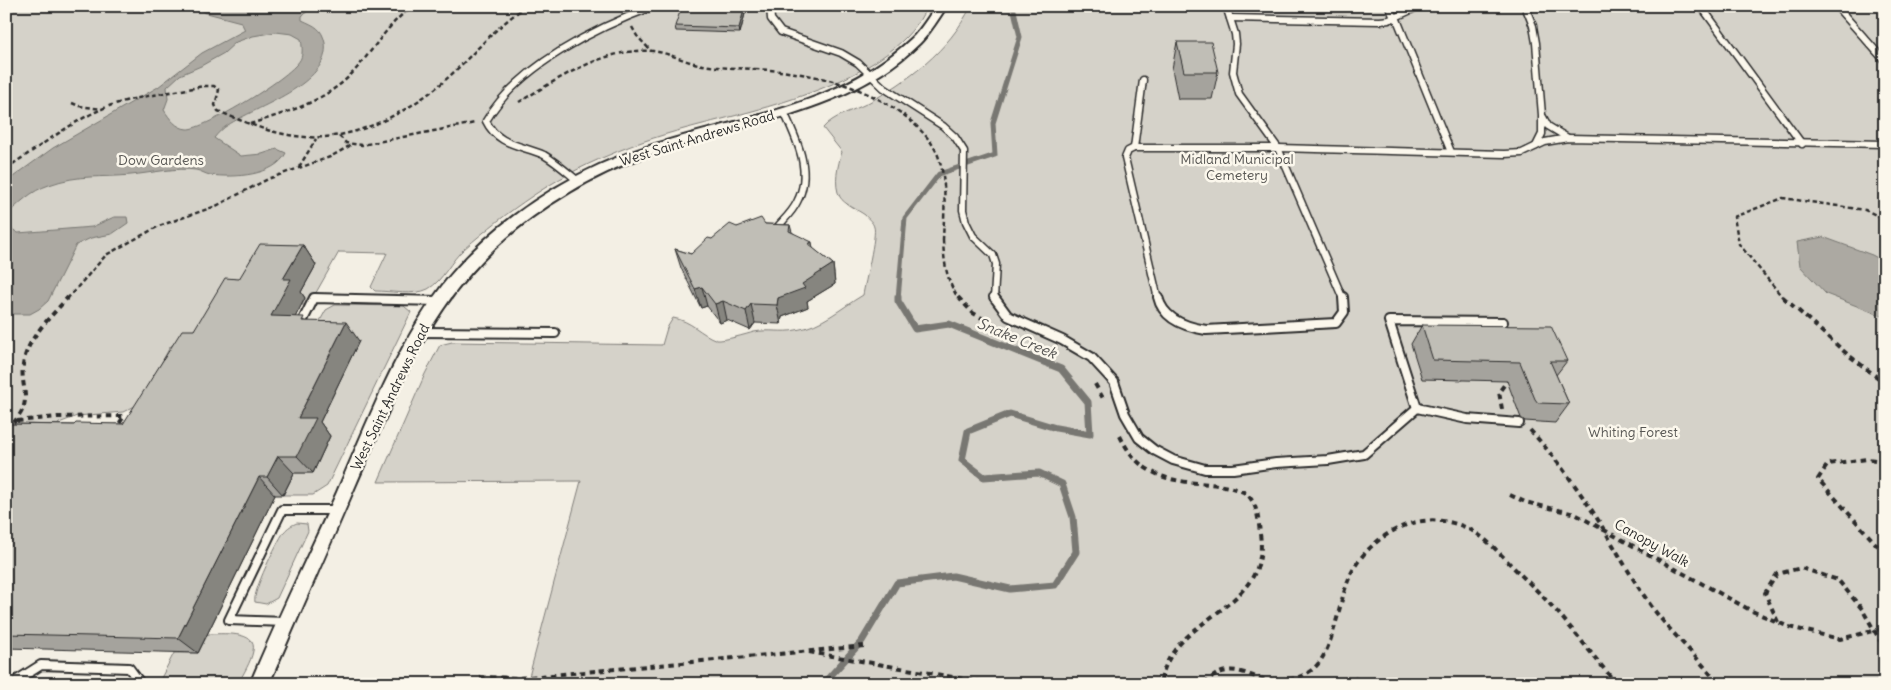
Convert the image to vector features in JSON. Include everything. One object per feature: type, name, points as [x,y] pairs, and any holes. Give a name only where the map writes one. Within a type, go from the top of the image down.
[{"type":"street","name":"West Saint Andrews Road","points":[[259,684],[397,376],[438,301],[467,265],[494,240],[549,198],[578,181],[640,154],[822,99],[872,75],[914,42],[930,24],[942,6]]},
{"type":"lane","points":[[578,181],[545,156],[496,138],[489,131],[486,121],[493,109],[530,72],[573,41],[626,16],[655,6]]},
{"type":"lane","points":[[770,6],[771,19],[781,32],[841,53],[858,63],[884,88],[943,126],[955,137],[964,150],[963,210],[966,222],[973,236],[993,254],[996,264],[994,298],[1008,316],[1062,340],[1090,357],[1114,382],[1125,414],[1139,438],[1154,450],[1173,460],[1205,468],[1233,469],[1276,463],[1328,460],[1364,454],[1392,432],[1417,408]]},
{"type":"lane","points":[[1226,6],[1236,34],[1233,72],[1239,94],[1278,148],[1343,298],[1345,309],[1342,318],[1336,324],[1206,330],[1183,325],[1166,314],[1160,305],[1125,158],[1128,151],[1134,148],[1278,148],[1522,154],[1550,140],[1568,138],[1802,144],[1885,144]]},
{"type":"lane","points":[[1389,6],[1451,152]]},
{"type":"lane","points":[[1230,18],[1380,21],[1395,17],[1420,6]]},
{"type":"lane","points":[[1526,6],[1534,34],[1542,115],[1542,134],[1536,146]]},
{"type":"lane","points":[[1701,6],[1802,144]]},
{"type":"lane","points":[[1836,6],[1885,61]]},
{"type":"lane","points":[[1134,148],[1143,80]]},
{"type":"lane","points":[[775,230],[796,204],[804,190],[806,171],[799,146],[784,112]]},
{"type":"lane","points":[[1542,115],[1548,126],[1568,138]]},
{"type":"lane","points":[[303,320],[314,298],[438,301]]},
{"type":"lane","points":[[1417,408],[1389,321],[1503,322]]},
{"type":"lane","points":[[420,332],[555,332]]},
{"type":"lane","points":[[1417,408],[1466,420],[1519,423]]},
{"type":"lane","points":[[287,622],[229,620],[282,510],[337,510]]},
{"type":"lane","points":[[11,684],[41,665],[129,668],[141,684]]},
{"type":"path","points":[[249,125],[290,112],[333,89],[356,69],[390,22],[413,6]]},
{"type":"path","points":[[6,168],[102,109],[203,86],[214,86],[219,90],[215,105],[218,111],[249,125],[287,134],[316,138],[339,136],[381,121],[414,103],[442,82],[495,28],[527,6]]},
{"type":"path","points":[[517,103],[562,76],[592,61],[618,55],[651,51],[706,66],[774,70],[830,79],[883,101],[917,126],[932,143],[944,183],[942,259],[945,273],[957,298],[965,308],[982,321],[1000,328]]},
{"type":"path","points":[[72,103],[80,108],[91,106],[102,109]]},
{"type":"path","points":[[339,136],[346,143],[370,144],[486,121]]},
{"type":"path","points":[[298,167],[316,138]]},
{"type":"path","points":[[6,430],[16,421],[24,407],[26,395],[22,373],[25,355],[38,330],[106,255],[159,226],[216,206],[261,183],[298,167],[330,157],[353,144]]},
{"type":"path","points":[[1885,218],[1865,210],[1783,198],[1734,217],[1739,244],[1777,292],[1847,354],[1885,382]]},
{"type":"path","points":[[1093,380],[1106,404]]},
{"type":"path","points":[[1507,380],[1499,392],[1501,406],[1506,416],[1532,432],[1549,451],[1593,512],[1623,563],[1658,615],[1701,661],[1718,684]]},
{"type":"path","points":[[16,421],[41,417],[88,418],[124,416],[116,429]]},
{"type":"path","points":[[1116,428],[1136,463],[1149,471],[1176,481],[1241,490],[1252,500],[1262,545],[1258,566],[1247,584],[1229,606],[1187,635],[1162,670],[1160,684]]},
{"type":"path","points":[[1885,462],[1867,459],[1828,464],[1818,478],[1885,554]]},
{"type":"path","name":"Canopy Walk","points":[[1510,495],[1525,502],[1575,514],[1752,610],[1789,627],[1840,639],[1885,628]]},
{"type":"path","points":[[1204,684],[1211,677],[1230,669],[1251,673],[1268,681],[1292,679],[1312,670],[1322,660],[1332,636],[1336,615],[1354,568],[1376,542],[1389,531],[1426,520],[1460,525],[1476,532],[1558,613],[1617,684]]},
{"type":"path","points":[[1778,622],[1765,593],[1777,574],[1802,568],[1838,580],[1862,609],[1885,649]]},
{"type":"path","points":[[480,676],[520,678],[865,646]]},
{"type":"path","points":[[804,651],[993,684]]},
{"type":"green space","name":"Dow Gardens","points":[[6,6],[927,6],[911,31],[888,53],[859,71],[793,99],[642,142],[569,174],[532,196],[481,235],[459,254],[438,281],[428,289],[409,293],[375,291],[371,287],[387,253],[339,252],[309,305],[302,305],[305,299],[179,339],[170,347],[139,404],[123,412],[77,416],[59,423],[45,443],[6,442]]},
{"type":"green space","name":"Whiting Forest","points":[[971,6],[1885,6],[1885,684],[527,684],[581,481],[378,482],[425,374],[440,345],[452,342],[662,345],[667,328],[673,318],[686,322],[711,337],[720,340],[760,331],[796,330],[814,325],[831,316],[863,295],[874,227],[865,215],[840,197],[837,181],[842,152],[823,128],[837,117],[866,104],[912,75],[939,51],[951,37]]},
{"type":"green space","points":[[335,305],[404,306],[411,312],[327,486],[313,495],[283,495],[294,473],[313,473],[330,436],[313,436],[358,341],[316,328],[326,310]]},
{"type":"green space","points":[[297,523],[307,524],[308,531],[277,598],[266,604],[255,602],[257,588],[276,546],[286,530]]},
{"type":"green space","points":[[208,634],[244,636],[250,639],[253,644],[251,659],[238,684],[158,684],[174,653],[198,653]]},
{"type":"shaded area","points":[[207,6],[313,6],[302,16],[302,20],[317,28],[324,38],[324,58],[316,71],[289,93],[228,125],[214,138],[241,156],[262,154],[277,149],[286,153],[281,161],[263,171],[242,175],[210,175],[196,170],[181,169],[70,179],[49,185],[31,194],[6,216],[6,182],[53,148],[158,87],[202,53],[245,30],[241,22],[203,12]],"holes":[[[276,32],[292,34],[301,39],[301,58],[283,76],[248,100],[211,121],[187,129],[176,125],[164,110],[168,99],[167,87],[180,75],[224,53],[236,42],[253,36]]]},
{"type":"shaded area","points":[[114,217],[127,217],[128,223],[112,234],[91,238],[76,245],[48,301],[30,314],[6,314],[6,225],[18,233],[92,227]]},
{"type":"shaded area","points":[[1823,237],[1872,255],[1885,262],[1885,317],[1826,294],[1800,266],[1797,242]]},
{"type":"building","points":[[682,6],[745,6],[739,28],[675,26]]},
{"type":"building","points":[[1177,42],[1211,42],[1218,72],[1184,72]]},
{"type":"building","points":[[761,218],[765,224],[790,225],[789,231],[812,242],[808,244],[833,264],[802,284],[805,288],[778,298],[777,305],[751,304],[746,311],[723,301],[715,304],[702,287],[695,289],[675,249],[691,254],[708,238],[712,239],[730,224],[737,227]]},
{"type":"building","points":[[260,244],[303,245],[283,279],[291,279],[271,316],[304,317],[302,321],[346,322],[298,418],[316,418],[297,456],[278,456],[267,477],[259,477],[178,638],[6,634],[6,424],[123,424],[182,330],[194,330],[225,278],[239,279]]},
{"type":"building","points":[[1422,325],[1551,326],[1567,361],[1550,361],[1569,404],[1538,403],[1520,362],[1433,360]]},
{"type":"building","points":[[1355,677],[1369,684],[1353,684]]},
{"type":"building","points":[[1272,679],[1283,684],[1270,684]]},
{"type":"waterway","name":"Snake Creek","points":[[898,299],[905,218],[939,174],[995,155],[993,123],[1020,37],[1013,6]]},
{"type":"waterway","name":"Snake Creek","points":[[823,684],[862,641],[897,583],[953,576],[1010,589],[1055,585],[1076,552],[1073,517],[1062,484],[1039,473],[984,477],[962,460],[968,431],[1010,414],[1056,428],[1090,434],[1088,402],[1061,369],[949,324],[915,329],[898,299]]},
{"type":"park label","name":"Midland Municipal Cemetery","points":[[1237,168]]}]
